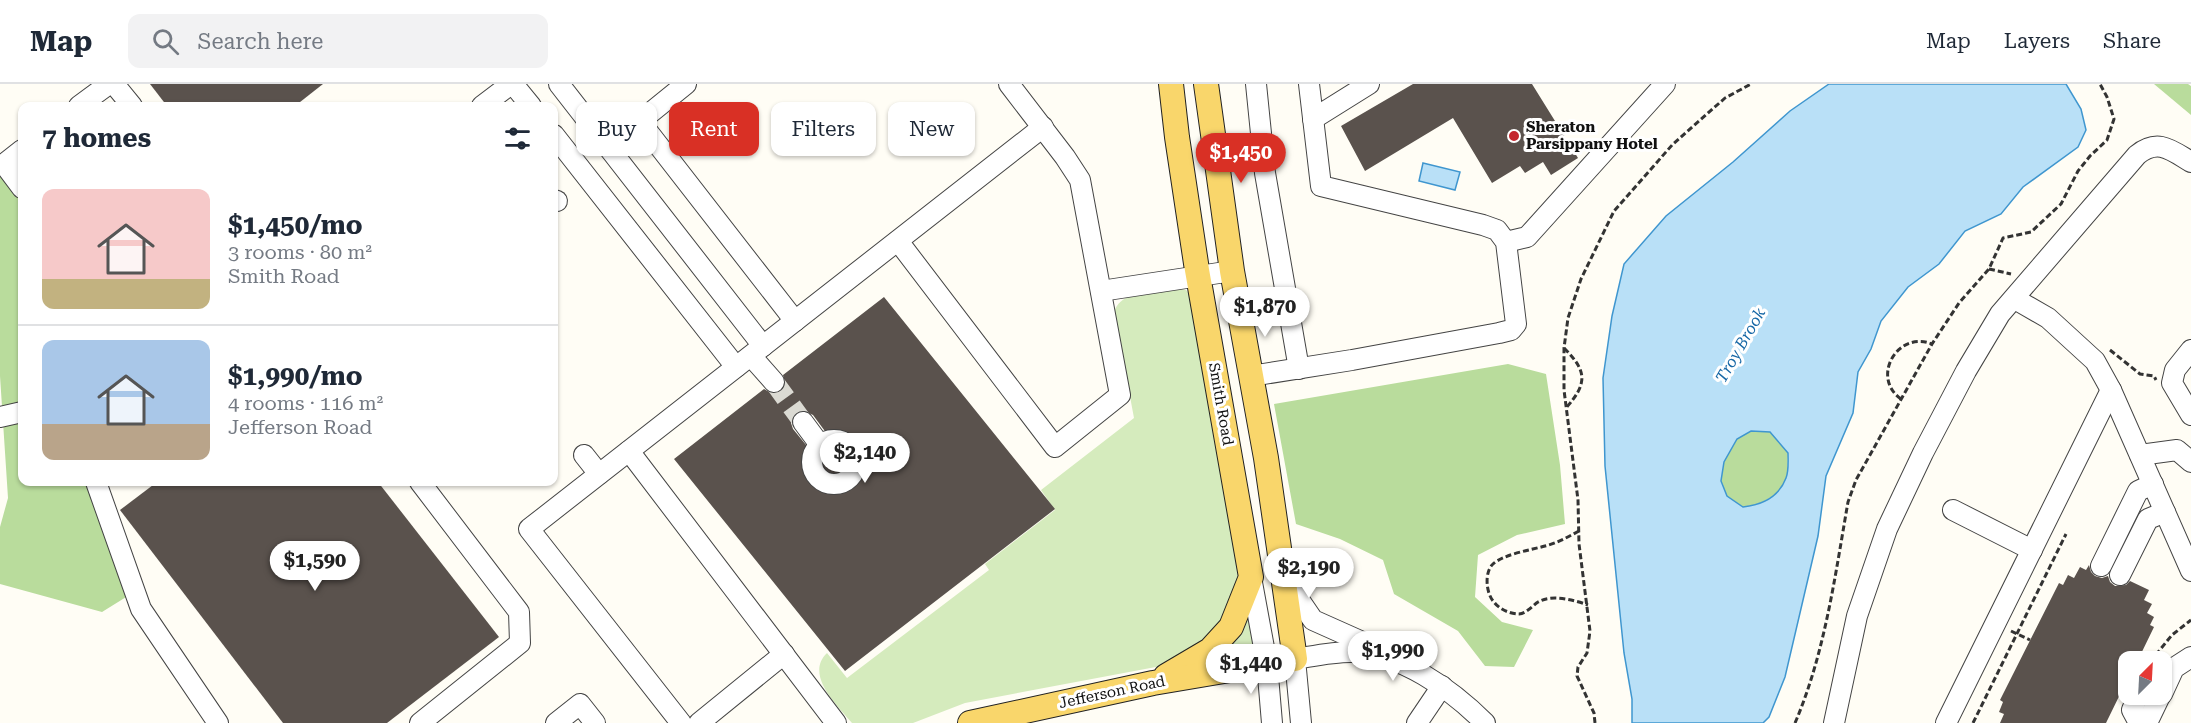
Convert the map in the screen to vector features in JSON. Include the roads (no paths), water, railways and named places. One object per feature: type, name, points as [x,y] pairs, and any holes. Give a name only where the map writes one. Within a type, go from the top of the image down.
[{"type":"main road","name":"Smith Road","points":[[1171,84],[1198,276],[1251,577]]},
{"type":"main road","points":[[1206,84],[1232,271],[1279,544],[1295,659]]},
{"type":"main road","points":[[1154,683],[1210,650],[1232,627],[1251,577]]},
{"type":"main road","name":"Jefferson Road","points":[[970,723],[1154,683],[1295,659]]},
{"type":"street","points":[[84,102],[109,84]]},
{"type":"street","points":[[114,84],[129,102]]},
{"type":"street","points":[[487,102],[512,84],[528,102]]},
{"type":"street","points":[[559,84],[750,356]]},
{"type":"street","points":[[686,84],[644,118],[645,128],[795,321]]},
{"type":"street","points":[[898,241],[1055,447],[1120,395],[1080,180],[1009,84]]},
{"type":"street","points":[[1256,84],[1265,173],[1299,369]]},
{"type":"street","points":[[1251,376],[1511,330],[1516,324],[1506,242],[1497,230],[1321,186],[1309,84]]},
{"type":"street","points":[[1313,119],[1368,84]]},
{"type":"street","points":[[1506,242],[1527,237],[1665,84]]},
{"type":"street","points":[[681,723],[529,529],[1043,127]]},
{"type":"street","points":[[558,140],[774,382]]},
{"type":"street","points":[[1834,723],[1857,616],[1887,530],[1923,453],[1966,371],[2000,314],[2147,147],[2164,146],[2191,162]]},
{"type":"street","points":[[18,153],[4,164],[18,183]]},
{"type":"street","points":[[1101,291],[1232,271]]},
{"type":"street","points":[[2015,298],[2048,318],[2095,361],[2111,390],[2191,571]]},
{"type":"street","points":[[2191,350],[2175,370],[2172,383],[2191,415]]},
{"type":"street","points":[[1946,723],[2111,390]]},
{"type":"street","points":[[0,417],[18,413]]},
{"type":"street","points":[[803,422],[820,445]]},
{"type":"street","points":[[2140,454],[2177,450],[2191,462]]},
{"type":"street","points":[[629,451],[836,723]]},
{"type":"street","points":[[584,455],[599,474]]},
{"type":"street","points":[[2101,566],[2138,491],[2153,484]]},
{"type":"street","points":[[97,486],[141,609],[218,723]]},
{"type":"street","points":[[420,723],[520,643],[519,612],[423,486]]},
{"type":"street","points":[[1953,510],[2032,550]]},
{"type":"street","points":[[2120,575],[2148,519],[2165,512]]},
{"type":"street","points":[[1279,544],[1300,602],[1313,620],[1405,660],[1421,674]]},
{"type":"street","name":"Smith Road","points":[[1251,577],[1267,664],[1272,723]]},
{"type":"street","name":"Jefferson Road","points":[[1295,659],[1353,652],[1373,655],[1421,674],[1442,686],[1485,723]]},
{"type":"street","points":[[699,723],[784,654]]},
{"type":"street","points":[[2172,672],[2191,657]]},
{"type":"street","points":[[1295,659],[1301,723]]},
{"type":"street","points":[[1417,723],[1442,686]]},
{"type":"street","points":[[556,723],[580,704],[595,723]]},
{"type":"street","points":[[2134,705],[2132,710],[2139,723]]},
{"type":"street","points":[[2147,723],[2155,705]]},
{"type":"water","name":"Troy Brook","points":[[1829,84],[2066,84],[2081,109],[2086,130],[2078,147],[2023,187],[2001,214],[1965,231],[1939,264],[1908,287],[1881,321],[1871,349],[1858,372],[1853,413],[1826,476],[1818,536],[1785,677],[1769,717],[1763,723],[1632,723],[1632,699],[1624,653],[1605,466],[1603,378],[1612,316],[1624,264],[1666,216],[1733,162],[1790,111]],"holes":[[[1751,431],[1770,432],[1788,453],[1786,478],[1779,490],[1769,499],[1743,507],[1727,496],[1721,481],[1724,462],[1737,439]]]},
{"type":"water","points":[[1423,163],[1460,172],[1455,190],[1419,181]]},
{"type":"tunnel","points":[[774,382],[803,422]]},
{"type":"place","name":"Sheraton Parsippany Hotel","points":[[1514,136]]}]
